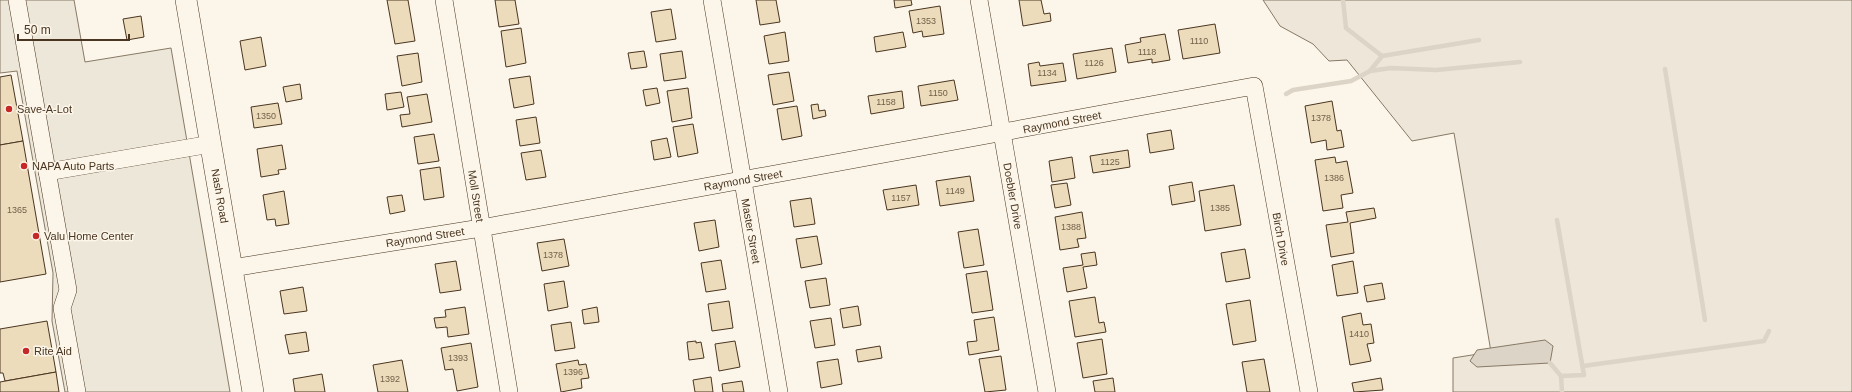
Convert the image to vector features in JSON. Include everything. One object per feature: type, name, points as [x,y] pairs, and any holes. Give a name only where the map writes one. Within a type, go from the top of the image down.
[{"type":"main road","name":"Nash Road","points":[[186,0],[254,392]]},
{"type":"street","points":[[17,0],[68,290],[62,308],[77,392]]},
{"type":"street","name":"Moll Street","points":[[444,0],[509,392]]},
{"type":"street","name":"Master Street","points":[[712,0],[778,392]]},
{"type":"street","name":"Doebler Drive","points":[[979,0],[1047,392]]},
{"type":"street","name":"Raymond Street","points":[[232,268],[481,228],[1254,86]]},
{"type":"street","name":"Birch Drive","points":[[1254,86],[1308,392]]},
{"type":"street","points":[[47,172],[211,144]]},
{"type":"shaded area","points":[[0,0],[74,0],[85,62],[171,48],[230,392],[65,392],[52,321],[53,273],[17,71],[0,73]]},
{"type":"shaded area","points":[[1263,0],[1852,0],[1852,392],[1453,392],[1453,358],[1491,352],[1454,133],[1412,141],[1347,60],[1329,61],[1313,44],[1280,26]]},
{"type":"shaded area","points":[[1545,340],[1553,346],[1550,363],[1477,367],[1470,361],[1477,350]]},
{"type":"building","points":[[387,0],[408,0],[415,41],[395,44]]},
{"type":"building","points":[[495,0],[515,0],[519,24],[499,27]]},
{"type":"building","points":[[756,0],[776,0],[780,22],[760,25]]},
{"type":"building","points":[[894,0],[911,0],[912,5],[895,8]]},
{"type":"building","points":[[1019,0],[1041,0],[1044,14],[1050,13],[1051,21],[1023,26]]},
{"type":"building","points":[[940,6],[944,34],[923,37],[922,31],[913,33],[909,11]]},
{"type":"building","points":[[671,9],[676,39],[656,42],[651,12]]},
{"type":"building","points":[[141,16],[144,37],[127,40],[123,19]]},
{"type":"building","points":[[1215,24],[1220,53],[1183,59],[1178,30]]},
{"type":"building","points":[[521,28],[526,63],[506,67],[501,31]]},
{"type":"building","points":[[785,32],[789,61],[769,64],[764,36]]},
{"type":"building","points":[[903,32],[906,47],[876,52],[874,37]]},
{"type":"building","points":[[1165,34],[1170,60],[1152,63],[1152,59],[1128,63],[1125,45],[1141,42],[1140,38]]},
{"type":"building","points":[[261,37],[266,66],[245,70],[240,41]]},
{"type":"building","points":[[1112,48],[1116,72],[1077,79],[1073,54]]},
{"type":"building","points":[[644,51],[647,67],[631,69],[628,53]]},
{"type":"building","points":[[682,51],[686,78],[664,81],[660,54]]},
{"type":"building","points":[[418,53],[422,82],[402,86],[397,56]]},
{"type":"building","points":[[1039,62],[1040,66],[1063,63],[1066,81],[1031,86],[1028,64]]},
{"type":"building","points":[[789,72],[794,101],[773,105],[768,75]]},
{"type":"building","name":"Save-A-Lot","points":[[11,75],[23,141],[0,145],[0,77]]},
{"type":"building","points":[[530,76],[534,104],[514,108],[509,79]]},
{"type":"building","points":[[954,80],[958,100],[921,106],[918,86]]},
{"type":"building","points":[[300,84],[302,99],[286,102],[283,87]]},
{"type":"building","points":[[657,88],[660,103],[646,106],[643,90]]},
{"type":"building","points":[[688,88],[692,118],[672,122],[667,91]]},
{"type":"building","points":[[902,91],[904,108],[871,114],[868,96]]},
{"type":"building","points":[[401,92],[404,107],[387,110],[385,94]]},
{"type":"building","points":[[427,94],[432,122],[402,127],[400,115],[410,114],[407,97]]},
{"type":"building","points":[[1332,101],[1337,131],[1341,130],[1344,147],[1327,150],[1326,140],[1311,143],[1305,106]]},
{"type":"building","points":[[278,103],[282,124],[254,128],[251,107]]},
{"type":"building","points":[[818,104],[819,111],[825,110],[826,116],[813,119],[811,105]]},
{"type":"building","points":[[797,106],[802,136],[782,140],[777,109]]},
{"type":"building","points":[[536,117],[540,143],[520,146],[516,120]]},
{"type":"building","points":[[693,124],[698,153],[678,157],[673,127]]},
{"type":"building","points":[[1171,130],[1174,149],[1150,153],[1147,134]]},
{"type":"building","points":[[434,134],[439,161],[418,164],[414,137]]},
{"type":"building","points":[[667,138],[671,157],[654,160],[651,141]]},
{"type":"building","points":[[23,141],[46,274],[0,282],[0,145]]},
{"type":"building","points":[[282,145],[286,169],[278,170],[279,174],[261,177],[257,149]]},
{"type":"building","points":[[541,150],[546,177],[526,180],[521,153]]},
{"type":"building","points":[[1128,150],[1130,167],[1093,173],[1090,156]]},
{"type":"building","points":[[1072,157],[1075,178],[1052,182],[1049,161]]},
{"type":"building","points":[[1335,157],[1336,163],[1347,161],[1353,193],[1341,195],[1343,208],[1323,211],[1315,160]]},
{"type":"building","points":[[440,167],[444,197],[424,200],[420,170]]},
{"type":"building","points":[[970,176],[974,201],[940,206],[936,181]]},
{"type":"building","points":[[1192,182],[1195,201],[1172,205],[1169,186]]},
{"type":"building","points":[[1067,183],[1071,205],[1055,208],[1051,185]]},
{"type":"building","points":[[916,185],[919,205],[887,210],[883,190]]},
{"type":"building","points":[[1234,185],[1241,225],[1205,231],[1199,191]]},
{"type":"building","points":[[284,191],[289,224],[276,226],[275,219],[267,220],[263,195]]},
{"type":"building","points":[[402,195],[405,211],[390,214],[387,197]]},
{"type":"building","points":[[811,198],[815,224],[794,227],[790,201]]},
{"type":"building","points":[[1374,208],[1376,218],[1350,223],[1354,253],[1331,257],[1326,225],[1348,222],[1346,212]]},
{"type":"building","points":[[1082,212],[1086,238],[1077,239],[1079,247],[1060,250],[1055,217]]},
{"type":"building","points":[[715,220],[719,247],[699,251],[694,223]]},
{"type":"building","points":[[978,229],[984,265],[964,268],[958,232]]},
{"type":"building","points":[[817,236],[822,264],[801,268],[796,239]]},
{"type":"building","points":[[564,239],[569,266],[542,271],[537,243]]},
{"type":"building","points":[[1245,249],[1250,278],[1226,282],[1221,253]]},
{"type":"building","points":[[1095,252],[1097,265],[1083,267],[1087,288],[1067,292],[1063,268],[1083,265],[1081,254]]},
{"type":"building","points":[[721,260],[726,289],[706,292],[701,263]]},
{"type":"building","points":[[456,261],[461,290],[440,293],[435,264]]},
{"type":"building","points":[[1353,261],[1358,293],[1337,296],[1332,265]]},
{"type":"building","points":[[987,271],[993,310],[972,313],[966,274]]},
{"type":"building","points":[[826,278],[830,305],[810,308],[805,281]]},
{"type":"building","points":[[564,281],[568,307],[548,311],[544,284]]},
{"type":"building","points":[[1382,283],[1385,299],[1367,302],[1364,286]]},
{"type":"building","points":[[303,287],[307,311],[284,314],[280,291]]},
{"type":"building","points":[[1095,297],[1099,323],[1104,322],[1106,332],[1075,337],[1069,301]]},
{"type":"building","points":[[1250,300],[1256,341],[1233,345],[1226,304]]},
{"type":"building","points":[[729,301],[733,328],[712,331],[708,304]]},
{"type":"building","points":[[858,306],[861,325],[843,328],[840,309]]},
{"type":"building","points":[[465,307],[469,334],[448,337],[447,327],[436,328],[434,318],[446,317],[445,310]]},
{"type":"building","points":[[597,307],[599,322],[584,324],[582,310]]},
{"type":"building","points":[[1361,313],[1363,325],[1371,324],[1374,343],[1367,344],[1371,361],[1350,365],[1342,317]]},
{"type":"building","points":[[994,317],[999,350],[969,355],[967,342],[977,341],[974,320]]},
{"type":"building","points":[[831,318],[835,345],[815,348],[810,321]]},
{"type":"building","name":"Rite Aid","points":[[47,321],[56,372],[5,381],[3,373],[0,373],[0,329]]},
{"type":"building","points":[[571,322],[575,348],[555,351],[551,325]]},
{"type":"building","points":[[306,332],[309,351],[289,354],[285,335]]},
{"type":"building","points":[[1102,339],[1107,374],[1083,378],[1077,343]]},
{"type":"building","points":[[696,341],[696,343],[701,342],[704,358],[689,360],[687,342]]},
{"type":"building","points":[[735,341],[740,367],[719,371],[715,344]]},
{"type":"building","points":[[471,343],[478,387],[457,391],[453,369],[445,370],[441,348]]},
{"type":"building","points":[[880,346],[882,358],[858,362],[856,350]]},
{"type":"building","points":[[1001,356],[1006,390],[985,392],[979,359]]},
{"type":"building","points":[[838,359],[842,384],[821,388],[817,362]]},
{"type":"building","points":[[1264,359],[1270,392],[1247,392],[1242,362]]},
{"type":"building","points":[[402,360],[408,392],[378,392],[373,365]]},
{"type":"building","points":[[578,360],[579,365],[586,364],[589,378],[581,379],[582,388],[561,392],[556,364]]},
{"type":"building","points":[[56,372],[59,392],[0,392],[0,382]]},
{"type":"building","points":[[322,374],[325,392],[295,392],[293,379]]},
{"type":"building","points":[[711,377],[713,392],[695,392],[693,380]]},
{"type":"building","points":[[1113,378],[1115,392],[1095,392],[1093,381]]},
{"type":"building","points":[[1381,378],[1383,390],[1354,392],[1352,383]]},
{"type":"building","points":[[742,381],[744,392],[723,392],[722,384]]},
{"type":"waterway","points":[[1343,0],[1346,28],[1382,56]]},
{"type":"waterway","points":[[1286,94],[1293,90],[1351,81],[1370,71],[1382,56],[1479,40]]},
{"type":"waterway","points":[[1370,71],[1391,68],[1436,70],[1520,62]]},
{"type":"waterway","points":[[1665,69],[1705,320]]},
{"type":"waterway","points":[[1557,220],[1584,375],[1561,376],[1562,392]]},
{"type":"waterway","points":[[1583,366],[1764,341],[1769,331]]},
{"type":"waterway","points":[[1550,363],[1561,376]]},
{"type":"place","name":"Save-A-Lot","points":[[9,109]]},
{"type":"place","name":"NAPA Auto Parts","points":[[24,166]]},
{"type":"place","name":"Valu Home Center","points":[[36,236]]},
{"type":"place","name":"Rite Aid","points":[[26,351]]}]
